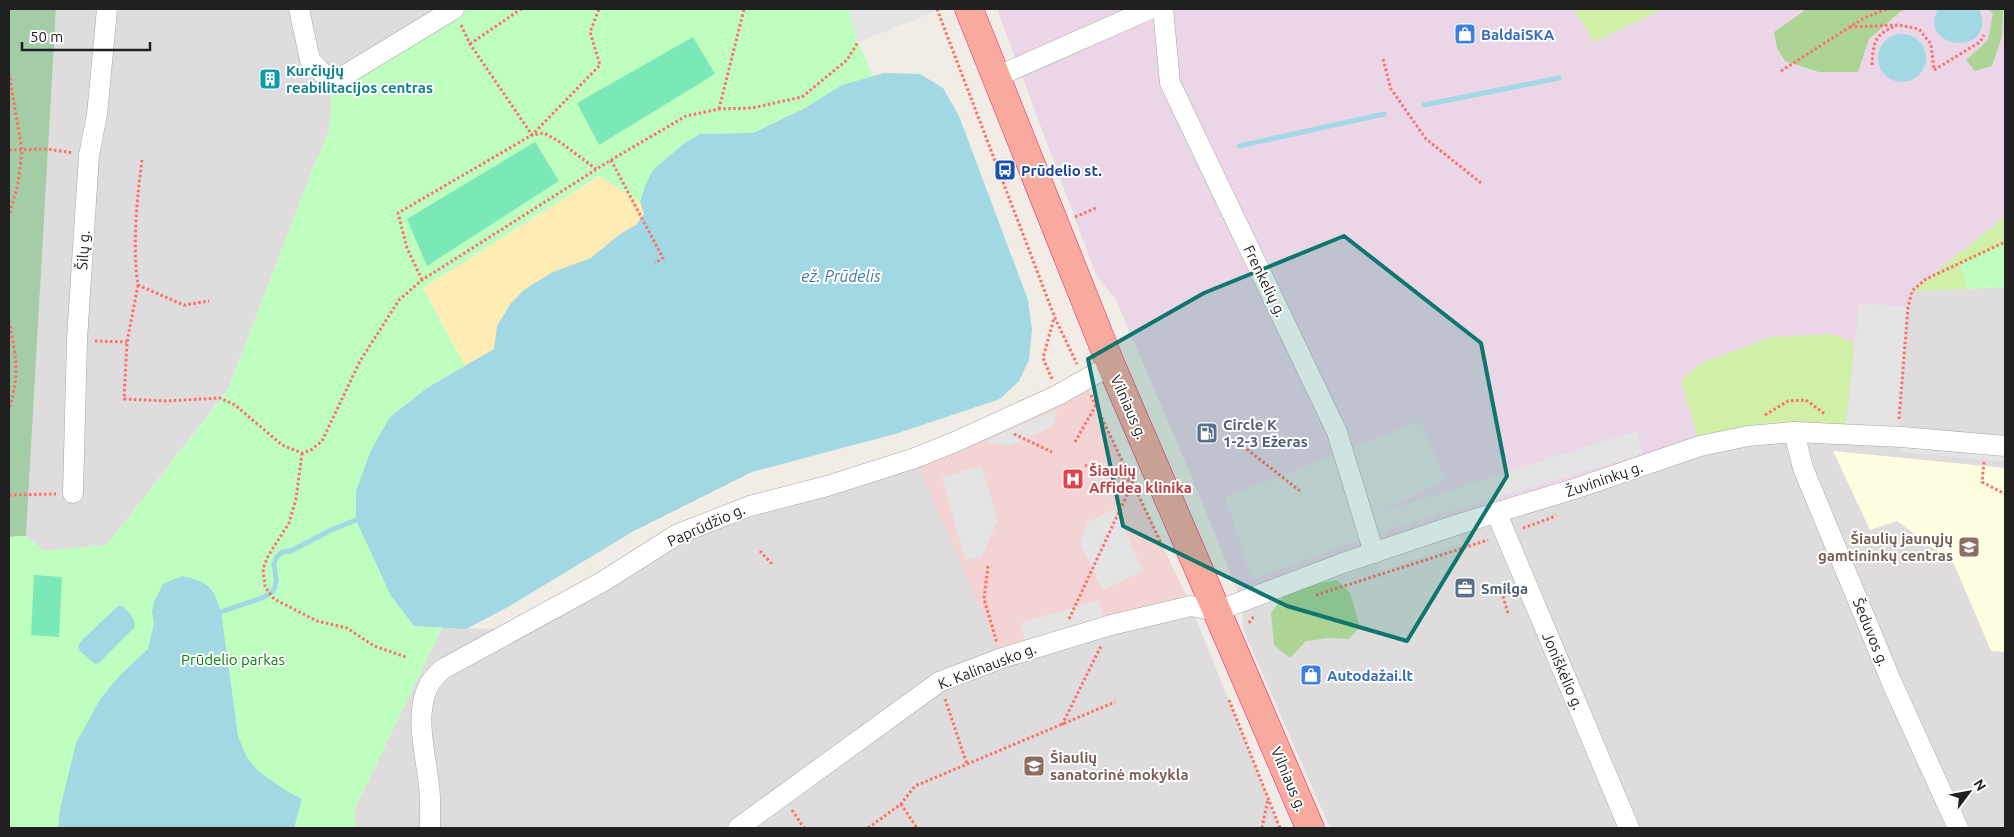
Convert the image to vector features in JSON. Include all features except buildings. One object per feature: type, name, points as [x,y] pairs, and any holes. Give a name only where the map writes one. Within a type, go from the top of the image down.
[{"type":"highway","name":"Vilniaus g.","points":[[969,9],[1111,365],[1310,828]]},
{"type":"street","name":"Šilų g.","points":[[73,493],[77,340],[89,155],[97,115],[107,9]]},
{"type":"street","points":[[299,9],[310,60],[332,83],[454,9]]},
{"type":"street","points":[[996,77],[1150,9]]},
{"type":"street","name":"Frenkelių g.","points":[[1163,9],[1170,83],[1337,432],[1374,553]]},
{"type":"street","name":"Paprūdžio g.","points":[[430,828],[430,789],[422,735],[422,711],[424,696],[429,685],[443,669],[602,582],[678,534],[750,506],[827,486],[915,458],[995,425],[1058,395],[1111,365]]},
{"type":"street","name":"Žuvininkų g.","points":[[1217,611],[1374,553],[1456,525],[1580,487],[1700,446],[1748,436],[1794,432],[1898,437],[2005,446]]},
{"type":"street","name":"Šeduvos g.","points":[[1794,432],[1803,468],[1892,683],[1958,828]]},
{"type":"street","name":"Joniškėlio g.","points":[[1497,514],[1629,828]]},
{"type":"street","name":"K. Kalinausko g.","points":[[738,828],[939,682],[1002,658],[1111,625],[1191,606],[1217,611]]},
{"type":"path","points":[[454,9],[470,44],[532,135]]},
{"type":"path","points":[[470,44],[521,9]]},
{"type":"path","points":[[422,280],[407,248],[398,214],[532,135],[600,64],[590,32],[599,9]]},
{"type":"path","points":[[719,109],[744,9]]},
{"type":"path","points":[[937,9],[1055,318],[1166,553]]},
{"type":"path","points":[[1781,71],[1864,18],[1887,9]]},
{"type":"path","points":[[1850,27],[1899,24],[1919,29],[1931,44],[1934,70],[1980,42],[1984,35]]},
{"type":"path","points":[[1872,65],[1873,44],[1885,30],[1899,24]]},
{"type":"path","points":[[142,160],[138,191],[135,269],[138,285],[127,342],[124,399],[166,401],[220,398],[236,405],[282,446],[302,452],[311,450],[322,440],[360,362],[399,300],[422,280],[611,160],[686,116],[719,109],[752,108],[802,96],[847,60],[858,42]]},
{"type":"path","points":[[1383,59],[1391,89],[1426,138],[1481,184]]},
{"type":"path","points":[[9,73],[22,151],[18,184],[9,216]]},
{"type":"path","points":[[532,135],[544,133],[560,142],[596,170]]},
{"type":"path","points":[[9,150],[47,149],[89,155]]},
{"type":"path","points":[[611,160],[663,258],[655,263]]},
{"type":"path","points":[[1074,218],[1098,207]]},
{"type":"path","points":[[1898,437],[1908,307],[1912,291],[1926,280],[2005,242]]},
{"type":"path","points":[[138,285],[184,305],[209,301]]},
{"type":"path","points":[[1055,318],[1043,358],[1058,395]]},
{"type":"path","points":[[9,321],[17,361],[15,389],[9,408]]},
{"type":"path","points":[[77,340],[127,342]]},
{"type":"path","points":[[1075,442],[1096,405]]},
{"type":"path","points":[[995,425],[1052,452]]},
{"type":"path","points":[[1239,443],[1300,491]]},
{"type":"path","points":[[1984,444],[1982,482],[2005,494]]},
{"type":"path","points":[[302,452],[296,499],[289,522],[268,556],[263,569],[265,587],[274,598],[317,621],[347,628],[374,646],[406,657]]},
{"type":"path","points":[[1085,466],[1133,482]]},
{"type":"path","points":[[1060,640],[1133,482]]},
{"type":"path","points":[[9,495],[73,493]]},
{"type":"path","points":[[760,551],[772,565]]},
{"type":"path","points":[[988,566],[984,599],[1002,658]]},
{"type":"path","points":[[1062,725],[1111,625]]},
{"type":"path","points":[[939,682],[967,764]]},
{"type":"path","points":[[1228,697],[1280,828]]},
{"type":"path","points":[[868,828],[901,804],[915,786],[1115,702]]},
{"type":"path","points":[[1262,828],[1268,799]]},
{"type":"path","points":[[901,804],[917,828]]},
{"type":"path","points":[[796,817],[804,828]]},
{"type":"highlighted area","points":[[1344,236],[1481,343],[1507,476],[1407,641],[1287,606],[1123,526],[1088,359],[1204,293]]},
{"type":"shaded area","points":[[56,9],[454,9],[332,83],[330,129],[228,389],[107,545],[44,551],[26,536]]},
{"type":"shaded area","points":[[848,9],[933,9],[934,12],[858,42]]},
{"type":"shaded area","points":[[997,9],[1574,9],[1594,41],[1663,9],[2005,9],[2005,218],[1912,291],[1908,307],[1898,437],[1748,436],[1242,602],[1200,497],[1116,300],[1096,275]]},
{"type":"shaded area","points":[[2005,287],[2005,828],[1330,828],[1243,629],[1242,602],[1908,307],[1912,291]]},
{"type":"shaded area","points":[[1859,303],[1908,307],[1898,437],[1845,436]]},
{"type":"shaded area","points":[[1085,381],[1191,606],[1002,658],[915,458]]},
{"type":"shaded area","points":[[1057,409],[1054,426],[1009,446],[985,441]]},
{"type":"shaded area","points":[[1420,421],[1445,480],[1376,514],[1636,431],[1643,454],[1377,533],[1252,580],[1225,497]]},
{"type":"shaded area","points":[[1902,437],[2005,446],[2005,462],[1900,452]]},
{"type":"shaded area","name":"Šiaulių jaunųjų gamtininkų centras","points":[[1833,451],[2005,468],[2005,652],[1991,651],[1954,564],[1897,521],[1870,530]]},
{"type":"shaded area","points":[[915,458],[1191,606],[1280,828],[355,828],[355,808],[442,628],[518,629],[678,534]]},
{"type":"shaded area","points":[[981,466],[998,520],[981,558],[965,560],[942,477]]},
{"type":"shaded area","points":[[1115,509],[1143,571],[1103,590],[1080,543],[1088,522]]},
{"type":"shaded area","points":[[1456,525],[1462,543],[1381,571],[1374,553]]},
{"type":"shaded area","points":[[1099,600],[1106,625],[1027,648],[1020,623]]},
{"type":"green space","points":[[9,9],[56,9],[26,536],[9,537]]},
{"type":"green space","name":"Prūdelio parkas","points":[[454,9],[848,9],[858,42],[874,77],[842,85],[805,108],[753,133],[700,134],[645,186],[640,202],[599,176],[423,288],[465,366],[427,388],[390,417],[391,596],[414,626],[442,628],[355,808],[355,828],[9,828],[9,537],[26,536],[44,551],[107,545],[228,390],[330,129],[332,83]]},
{"type":"green space","points":[[1574,9],[1663,9],[1594,42]]},
{"type":"green space","points":[[1807,9],[1906,9],[1869,39],[1858,72],[1819,72],[1785,61],[1777,48],[1774,32]]},
{"type":"green space","points":[[1988,9],[2003,9],[2002,36],[1992,66],[1975,71],[1966,60],[1988,40],[1993,14]]},
{"type":"green space","points":[[693,37],[715,74],[599,145],[577,103]]},
{"type":"green space","points":[[535,142],[559,181],[427,266],[407,219]]},
{"type":"green space","points":[[2005,218],[2005,287],[1912,291],[2001,220]]},
{"type":"green space","points":[[2005,242],[2005,287],[1967,289],[1961,264]]},
{"type":"green space","points":[[1830,334],[1854,342],[1845,436],[1700,446],[1681,380],[1700,364],[1771,337]]},
{"type":"green space","points":[[34,575],[62,577],[59,637],[31,635]]},
{"type":"green space","points":[[1337,580],[1350,593],[1360,627],[1349,639],[1329,638],[1306,641],[1290,658],[1274,645],[1271,613],[1284,595],[1315,584]]},
{"type":"sand","points":[[600,176],[640,202],[644,214],[636,225],[620,234],[591,258],[525,289],[511,303],[497,326],[495,349],[465,366],[423,288]]},
{"type":"water","points":[[1938,9],[1979,9],[1982,25],[1978,35],[1969,41],[1958,43],[1947,40],[1938,33],[1934,23]]},
{"type":"water","points":[[1902,34],[1911,36],[1919,41],[1924,49],[1926,58],[1924,67],[1919,75],[1911,80],[1902,82],[1893,80],[1885,75],[1880,67],[1878,58],[1880,49],[1885,41],[1893,36]]},
{"type":"water","name":"ež. Prūdelis","points":[[884,73],[920,74],[943,88],[959,116],[1028,300],[1032,329],[1029,360],[1019,381],[1000,399],[895,434],[752,472],[632,532],[508,607],[466,629],[414,626],[391,596],[356,520],[356,491],[371,450],[390,417],[427,388],[494,349],[497,326],[511,303],[525,289],[553,272],[591,258],[620,234],[636,225],[644,214],[640,202],[653,170],[682,145],[700,134],[753,133],[805,108],[842,85]]},
{"type":"water","points":[[182,576],[204,583],[215,596],[221,612],[238,736],[246,756],[258,771],[285,790],[302,799],[294,828],[58,828],[60,809],[76,743],[101,698],[120,675],[148,649],[154,623],[152,612],[154,602],[163,584]]},
{"type":"water","points":[[118,606],[122,606],[129,612],[135,627],[99,663],[95,664],[80,651],[78,646]]},
{"type":"waterway","points":[[1424,105],[1559,78]]},
{"type":"waterway","points":[[1239,146],[1384,114]]},
{"type":"waterway","points":[[221,612],[264,597],[272,592],[276,579],[274,564],[276,558],[282,552],[291,551],[331,530],[356,520]]},
{"type":"place","name":"BaldaiSKA","points":[[1465,34]]},
{"type":"place","name":"Kurčiųjų reabilitacijos centras","points":[[270,79]]},
{"type":"place","name":"Prūdelio st.","points":[[1005,170]]},
{"type":"place","name":"Circle K 1-2-3 Ežeras","points":[[1207,433]]},
{"type":"place","name":"Šiaulių Affidea klinika","points":[[1073,479]]},
{"type":"place","name":"Šiaulių jaunųjų gamtininkų centras","points":[[1969,547]]},
{"type":"place","name":"Smilga","points":[[1465,588]]},
{"type":"place","name":"Autodažai.lt","points":[[1311,675]]},
{"type":"place","name":"Šiaulių sanatorinė mokykla","points":[[1034,766]]}]
